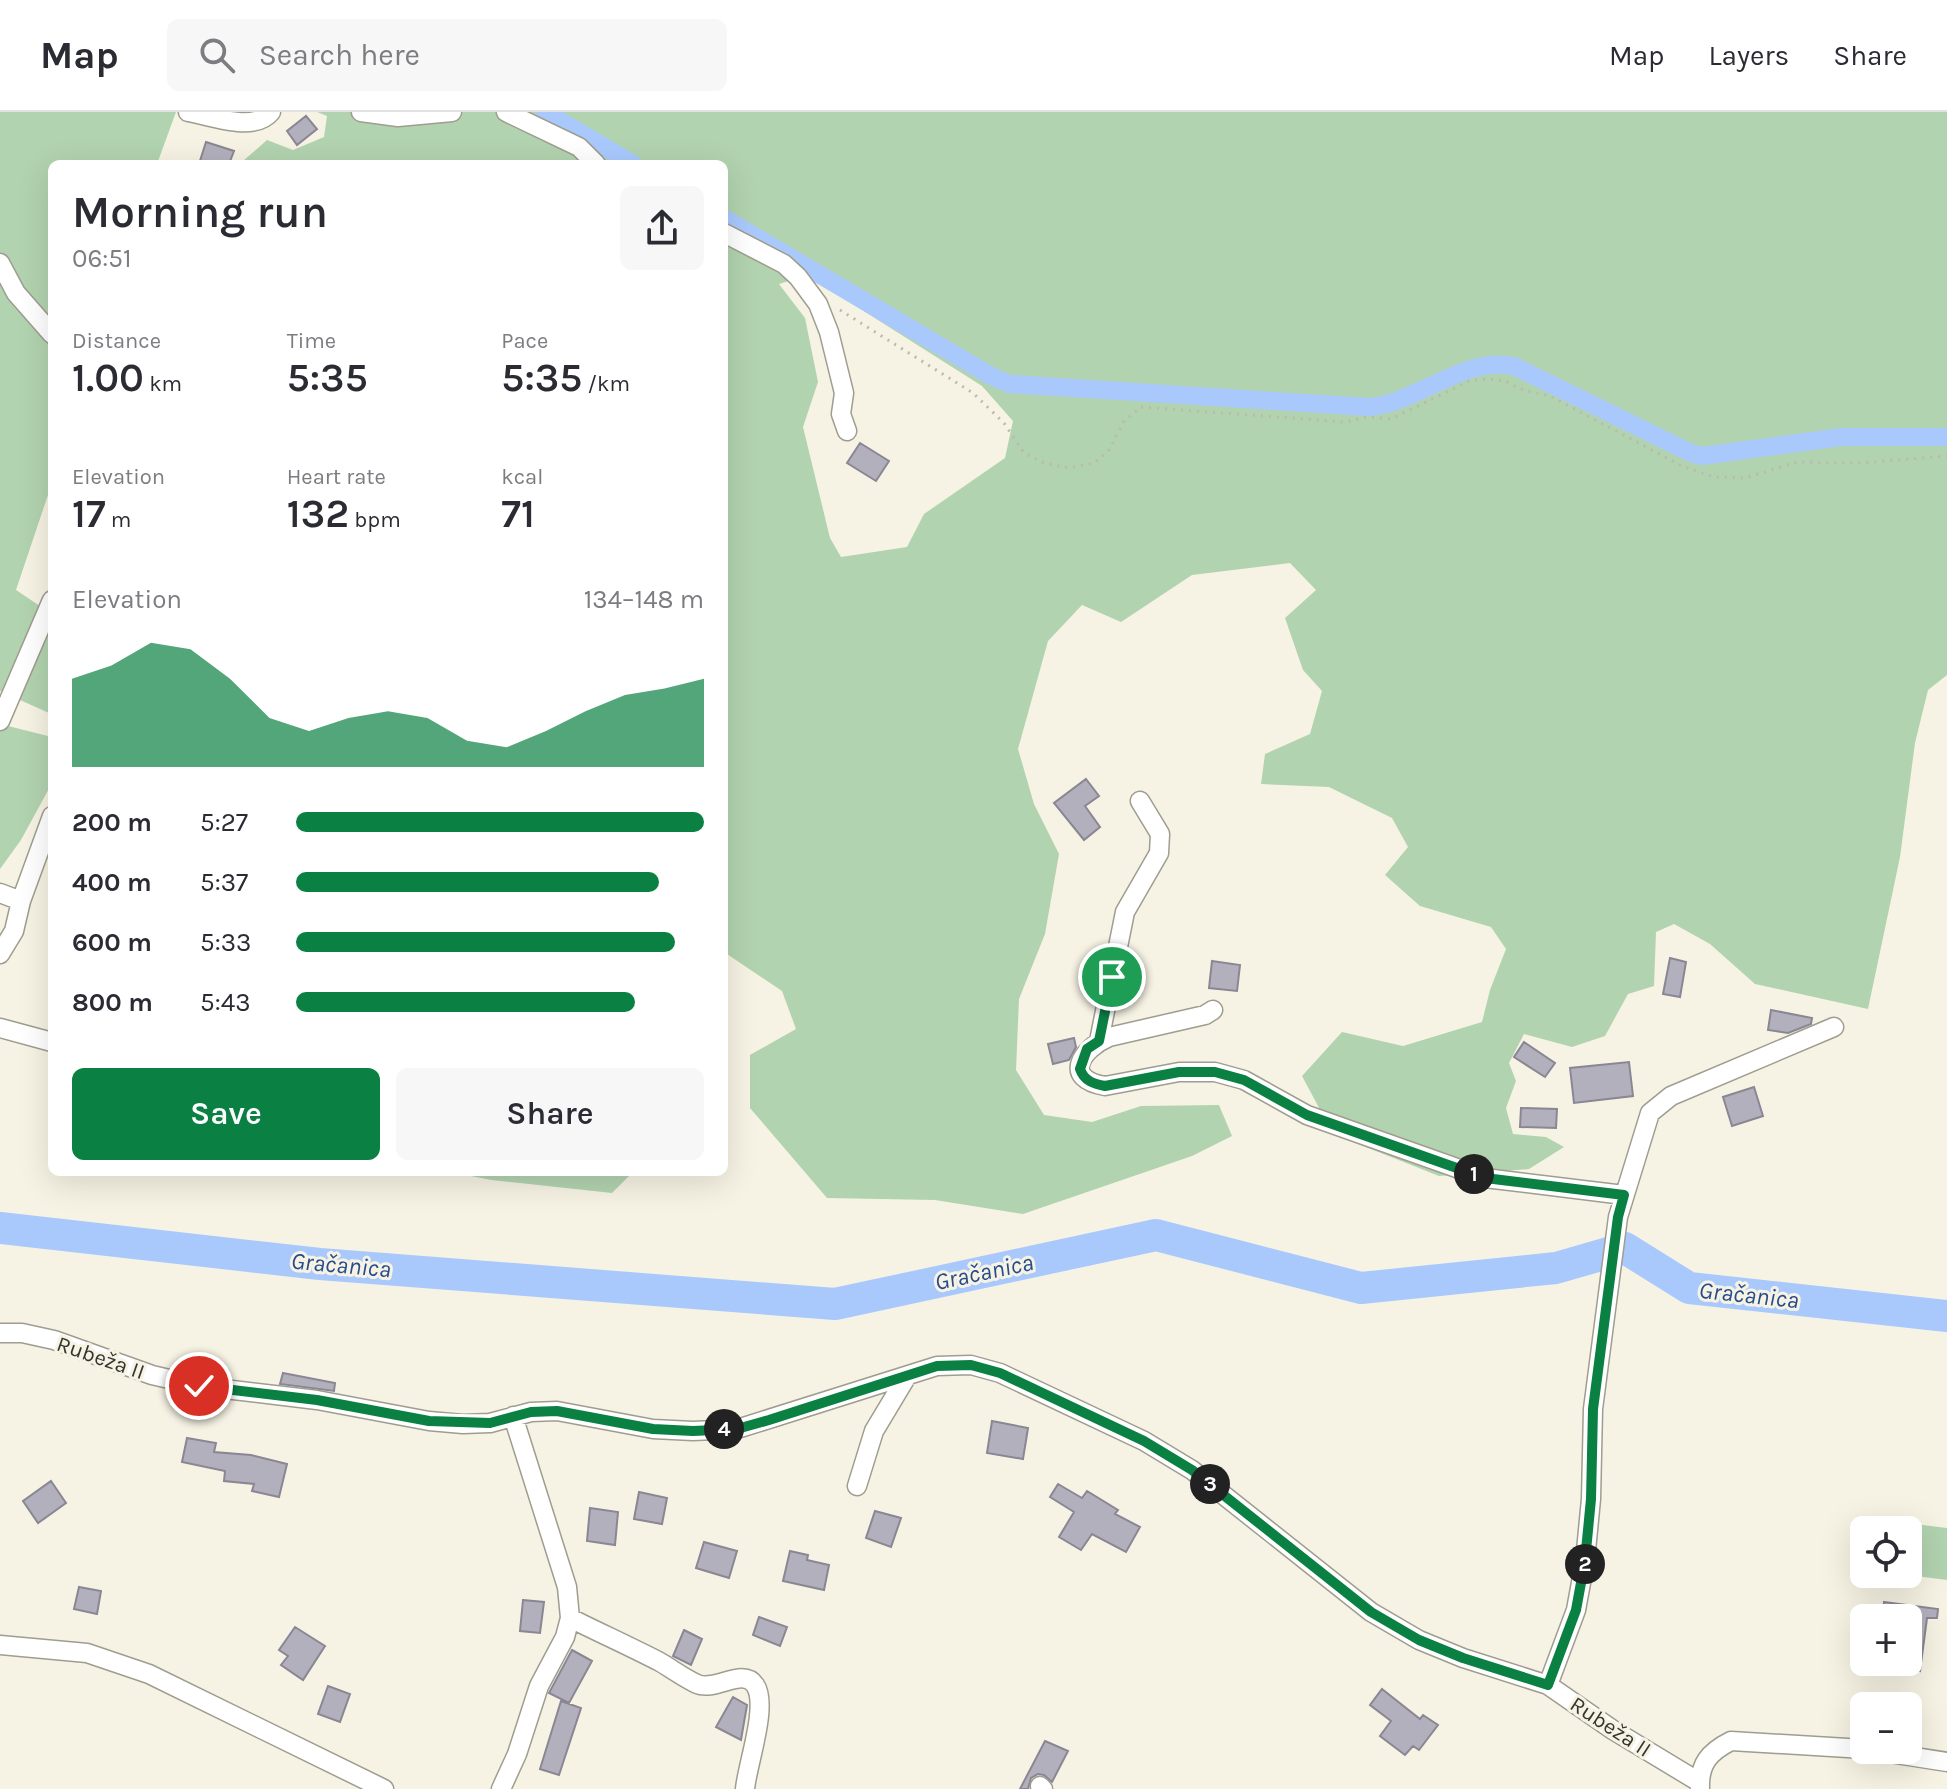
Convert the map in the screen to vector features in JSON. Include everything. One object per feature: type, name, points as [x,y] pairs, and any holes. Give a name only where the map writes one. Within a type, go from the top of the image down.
[{"type":"street","points":[[188,112],[251,123],[264,119],[271,112]]},
{"type":"street","points":[[361,112],[418,117],[452,112]]},
{"type":"street","points":[[506,112],[579,147],[592,160]]},
{"type":"street","points":[[728,235],[784,264],[818,304],[829,332],[844,393],[841,414],[847,431]]},
{"type":"street","points":[[0,263],[16,293],[48,329]]},
{"type":"street","points":[[0,721],[48,609]]},
{"type":"street","points":[[1099,1041],[1125,912],[1159,853],[1160,834],[1140,801]]},
{"type":"street","points":[[0,954],[14,931],[21,901],[48,827]]},
{"type":"street","points":[[0,893],[21,901]]},
{"type":"street","points":[[1213,1010],[1205,1015],[1099,1041],[1087,1049],[1080,1069],[1082,1076],[1094,1084],[1105,1086],[1179,1072],[1215,1072],[1244,1080],[1307,1115],[1485,1178],[1624,1195]]},
{"type":"street","points":[[1548,1685],[1576,1610],[1585,1561],[1591,1499],[1593,1409],[1618,1217],[1650,1113],[1671,1096],[1834,1027]]},
{"type":"street","points":[[0,1028],[48,1041]]},
{"type":"street","name":"Rubeža II","points":[[0,1333],[22,1333],[54,1340],[152,1375],[199,1386],[317,1400],[429,1421],[490,1423],[513,1416],[557,1411],[653,1429],[693,1431],[737,1429],[937,1366],[971,1365],[1000,1373],[1144,1441],[1192,1470],[1371,1612],[1419,1640],[1463,1658],[1548,1685],[1700,1785],[1702,1764],[1714,1749],[1731,1741],[1850,1748]]},
{"type":"street","points":[[857,1486],[874,1431],[907,1376]]},
{"type":"street","points":[[501,1789],[517,1754],[539,1686],[565,1637],[570,1618],[567,1587],[513,1416]]},
{"type":"street","points":[[570,1618],[700,1686],[737,1678],[748,1679],[755,1684],[759,1694],[759,1713],[745,1789]]},
{"type":"street","points":[[0,1645],[87,1653],[149,1674],[384,1789]]},
{"type":"street","points":[[1922,1758],[1947,1762]]},
{"type":"path","points":[[835,307],[973,393],[1004,423],[1024,453],[1044,463],[1069,468],[1094,463],[1109,450],[1124,421],[1141,407],[1345,422],[1367,417],[1391,419],[1471,380],[1489,379],[1550,396],[1682,466],[1714,477],[1745,478],[1797,462],[1859,463],[1947,456]]},
{"type":"green space","points":[[0,112],[176,112],[158,160],[48,160],[48,495],[16,590],[48,611],[48,713],[0,691]]},
{"type":"green space","points":[[317,112],[1947,112],[1947,675],[1928,690],[1915,743],[1900,857],[1868,1009],[1755,984],[1710,944],[1674,924],[1656,932],[1654,986],[1628,994],[1605,1036],[1572,1047],[1524,1034],[1509,1063],[1516,1081],[1506,1108],[1513,1134],[1546,1137],[1564,1147],[1529,1169],[1439,1176],[1333,1134],[1302,1076],[1342,1032],[1403,1046],[1482,1022],[1506,949],[1491,927],[1420,906],[1385,875],[1408,847],[1392,818],[1329,787],[1261,784],[1265,754],[1310,734],[1322,691],[1303,670],[1285,618],[1316,590],[1290,563],[1192,575],[1121,622],[1082,605],[1048,641],[1018,749],[1034,804],[1059,854],[1045,934],[1019,999],[1016,1070],[1044,1115],[1092,1122],[1141,1106],[1219,1105],[1232,1136],[1192,1156],[1023,1214],[935,1200],[827,1198],[750,1108],[750,1055],[796,1029],[782,991],[728,955],[728,160],[244,160],[267,140],[293,150],[324,137],[327,116]],"holes":[[[807,275],[982,386],[1013,421],[1005,458],[924,514],[907,547],[841,557],[830,538],[803,427],[818,382],[805,318],[779,284]]]},
{"type":"green space","points":[[0,724],[48,736],[48,790],[21,840],[0,869]]},
{"type":"green space","points":[[471,1176],[629,1176],[612,1193]]},
{"type":"green space","points":[[1922,1525],[1947,1528],[1947,1580],[1922,1577]]},
{"type":"building","points":[[306,116],[317,129],[297,145],[287,131]]},
{"type":"building","points":[[206,142],[234,151],[231,160],[200,160]]},
{"type":"building","points":[[860,443],[889,461],[876,481],[847,463]]},
{"type":"building","points":[[1086,779],[1099,796],[1085,806],[1100,827],[1084,840],[1054,803]]},
{"type":"building","points":[[1670,958],[1686,962],[1680,997],[1663,994]]},
{"type":"building","points":[[1212,961],[1240,965],[1237,991],[1209,988]]},
{"type":"building","points":[[1771,1010],[1812,1018],[1811,1024],[1788,1033],[1768,1030]]},
{"type":"building","points":[[1074,1038],[1076,1047],[1069,1060],[1053,1064],[1048,1044]]},
{"type":"building","points":[[1524,1042],[1555,1063],[1545,1077],[1514,1057]]},
{"type":"building","points":[[1629,1062],[1633,1096],[1574,1103],[1570,1068]]},
{"type":"building","points":[[1754,1087],[1763,1116],[1732,1126],[1723,1097]]},
{"type":"building","points":[[1521,1108],[1557,1109],[1556,1128],[1520,1127]]},
{"type":"building","points":[[283,1373],[335,1383],[334,1391],[280,1384]]},
{"type":"building","points":[[992,1421],[1028,1428],[1023,1459],[987,1453]]},
{"type":"building","points":[[187,1438],[216,1443],[214,1452],[251,1455],[287,1464],[279,1497],[252,1491],[254,1484],[224,1481],[225,1471],[182,1462]]},
{"type":"building","points":[[51,1481],[66,1503],[38,1523],[23,1501]]},
{"type":"building","points":[[1058,1484],[1082,1498],[1087,1491],[1118,1510],[1115,1514],[1140,1527],[1126,1552],[1092,1534],[1081,1550],[1059,1537],[1074,1512],[1050,1497]]},
{"type":"building","points":[[639,1492],[667,1498],[662,1524],[634,1519]]},
{"type":"building","points":[[590,1508],[618,1512],[615,1545],[587,1541]]},
{"type":"building","points":[[875,1511],[901,1518],[891,1547],[866,1538]]},
{"type":"building","points":[[704,1542],[737,1551],[729,1578],[696,1568]]},
{"type":"building","points":[[790,1551],[808,1555],[807,1560],[829,1565],[824,1590],[783,1581]]},
{"type":"building","points":[[79,1587],[101,1591],[97,1614],[74,1609]]},
{"type":"building","points":[[523,1600],[544,1602],[540,1633],[520,1631]]},
{"type":"building","points":[[1922,1607],[1938,1609],[1937,1618],[1927,1618],[1922,1656]]},
{"type":"building","points":[[759,1617],[787,1627],[780,1646],[753,1635]]},
{"type":"building","points":[[295,1627],[325,1646],[303,1680],[281,1665],[288,1656],[279,1650]]},
{"type":"building","points":[[684,1630],[702,1639],[691,1665],[673,1656]]},
{"type":"building","points":[[572,1650],[592,1661],[569,1703],[549,1693]]},
{"type":"building","points":[[328,1686],[350,1694],[340,1722],[318,1714]]},
{"type":"building","points":[[1382,1689],[1420,1719],[1423,1715],[1438,1725],[1419,1750],[1413,1746],[1405,1755],[1380,1736],[1391,1721],[1370,1705]]},
{"type":"building","points":[[733,1697],[747,1705],[741,1740],[716,1727]]},
{"type":"building","points":[[561,1701],[581,1708],[559,1775],[540,1769]]},
{"type":"building","points":[[1045,1741],[1068,1751],[1052,1782],[1038,1774],[1031,1778],[1028,1789],[1020,1789]]},
{"type":"waterway","points":[[545,112],[626,160]]},
{"type":"waterway","points":[[728,220],[991,376],[1010,384],[1369,407],[1387,404],[1460,373],[1496,364],[1514,366],[1702,456],[1841,437],[1947,437]]},
{"type":"waterway","name":"Gračanica","points":[[0,1228],[320,1264],[835,1304],[1156,1235],[1361,1288],[1556,1268],[1625,1248],[1689,1288],[1947,1316]]},
{"type":"route","points":[[199,1386],[317,1400],[429,1421],[490,1423],[531,1412],[557,1411],[653,1429],[693,1431],[737,1429],[937,1366],[971,1365],[1000,1373],[1144,1441],[1192,1470],[1371,1612],[1419,1640],[1463,1658],[1548,1685],[1576,1610],[1585,1561],[1591,1499],[1593,1409],[1618,1217],[1624,1195],[1485,1178],[1307,1115],[1244,1080],[1215,1072],[1179,1072],[1105,1086],[1094,1084],[1082,1076],[1080,1069],[1087,1049],[1099,1041],[1112,977]]}]
